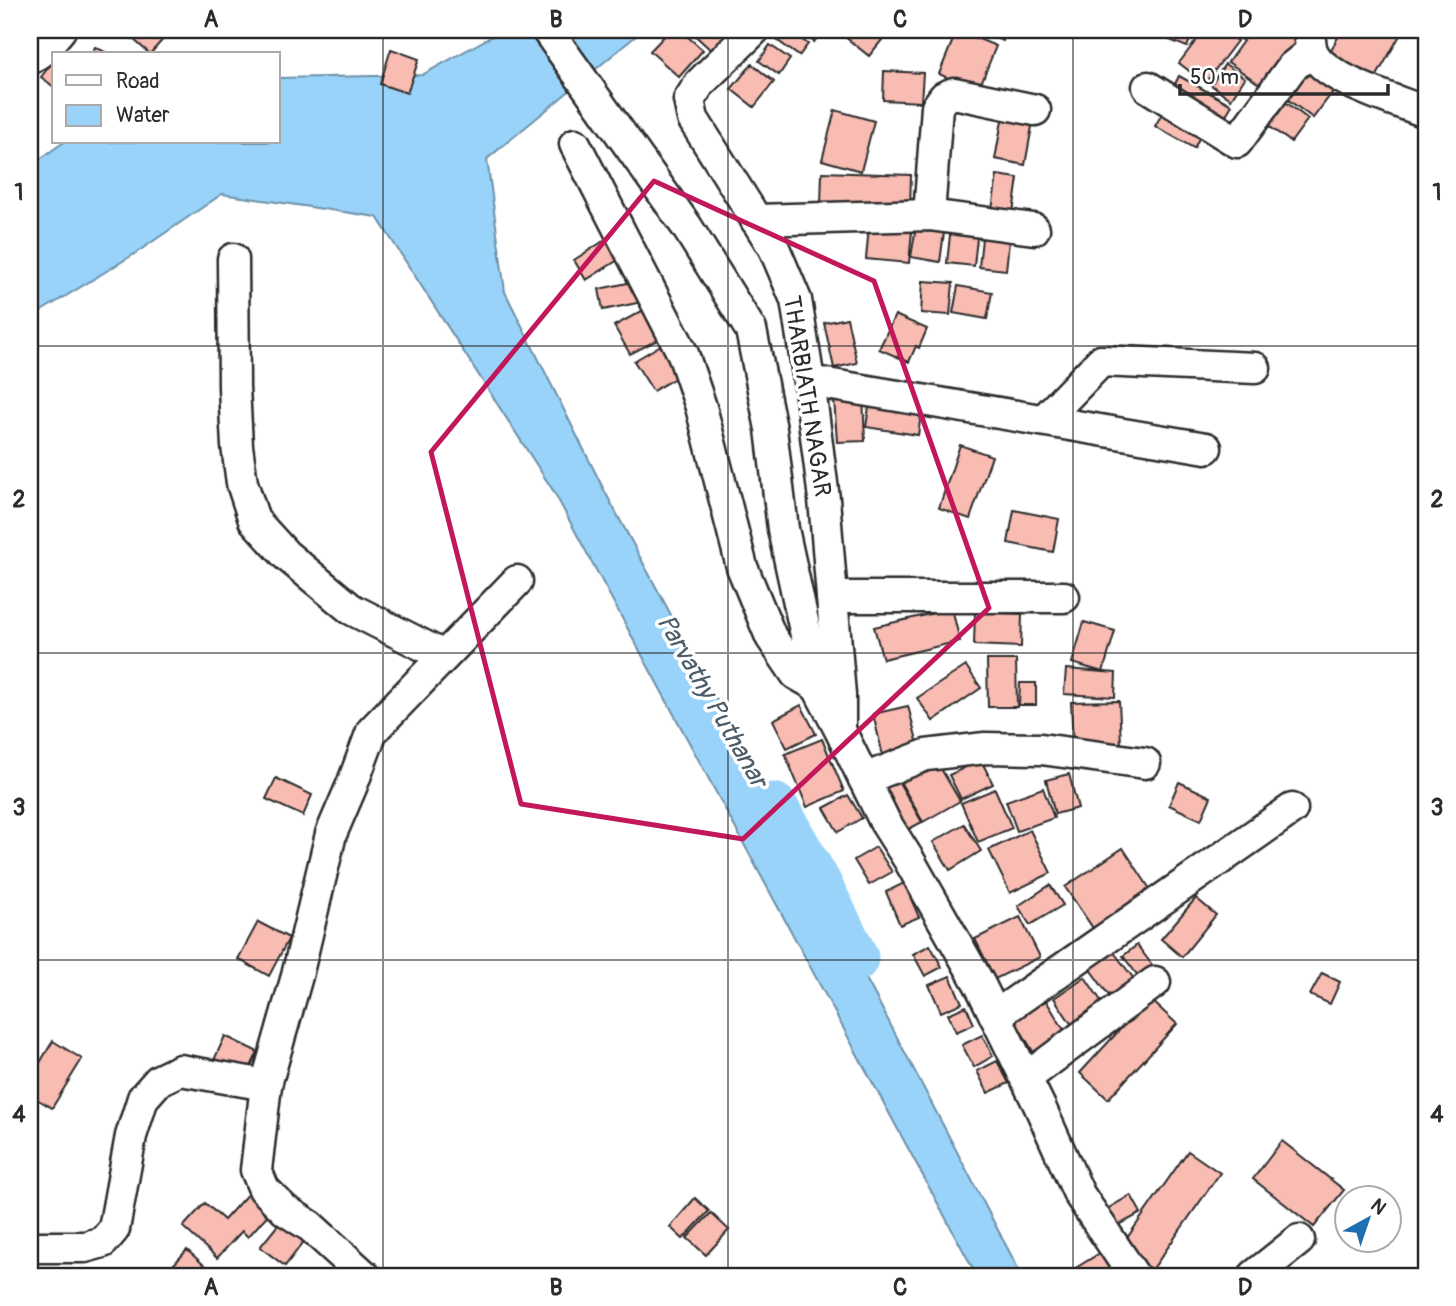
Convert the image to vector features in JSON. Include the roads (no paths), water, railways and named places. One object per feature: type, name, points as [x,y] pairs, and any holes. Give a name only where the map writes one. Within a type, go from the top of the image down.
[{"type":"street","points":[[30,60],[41,52],[60,30]]},
{"type":"street","points":[[547,30],[687,227],[751,330],[771,429],[783,529],[817,686],[885,822],[980,985],[1079,1194],[1134,1276]]},
{"type":"street","name":"THARBIATH NAGAR","points":[[754,30],[700,83],[689,100],[693,119],[774,248],[796,300],[824,499],[840,695],[840,730]]},
{"type":"street","points":[[1148,87],[1237,142],[1310,40]]},
{"type":"street","points":[[1310,40],[1320,63],[1354,85],[1426,112]]},
{"type":"street","points":[[929,215],[937,107],[944,97],[954,93],[1035,110]]},
{"type":"street","points":[[575,144],[683,354],[701,407],[742,566],[771,637],[796,674],[817,686]]},
{"type":"street","points":[[756,220],[929,215],[1034,229]]},
{"type":"street","points":[[233,259],[237,446],[242,483],[254,520],[286,555],[351,609],[444,656]]},
{"type":"street","points":[[1044,420],[1101,362],[1255,368]]},
{"type":"street","points":[[809,381],[1206,448]]},
{"type":"street","points":[[365,1276],[310,1226],[285,1210],[264,1189],[256,1170],[266,1085],[297,976],[331,834],[372,731],[517,581]]},
{"type":"street","points":[[832,597],[1064,597]]},
{"type":"street","points":[[864,779],[926,755],[985,748],[1041,749],[1144,763]]},
{"type":"street","points":[[995,1016],[1292,808]]},
{"type":"street","points":[[1026,1078],[1155,982]]},
{"type":"street","points":[[30,1247],[85,1247],[103,1242],[114,1229],[131,1136],[143,1098],[159,1080],[180,1070],[266,1085]]},
{"type":"street","points":[[1254,1276],[1299,1240]]},
{"type":"water","points":[[503,30],[643,30],[487,159],[505,292],[604,490],[1022,1276],[977,1276],[554,492],[377,217],[222,194],[136,253],[30,318],[30,166],[61,144],[280,144],[280,78],[422,75]]},
{"type":"waterway","name":"Parvathy Puthanar","points":[[773,808],[816,884],[853,958]]}]
